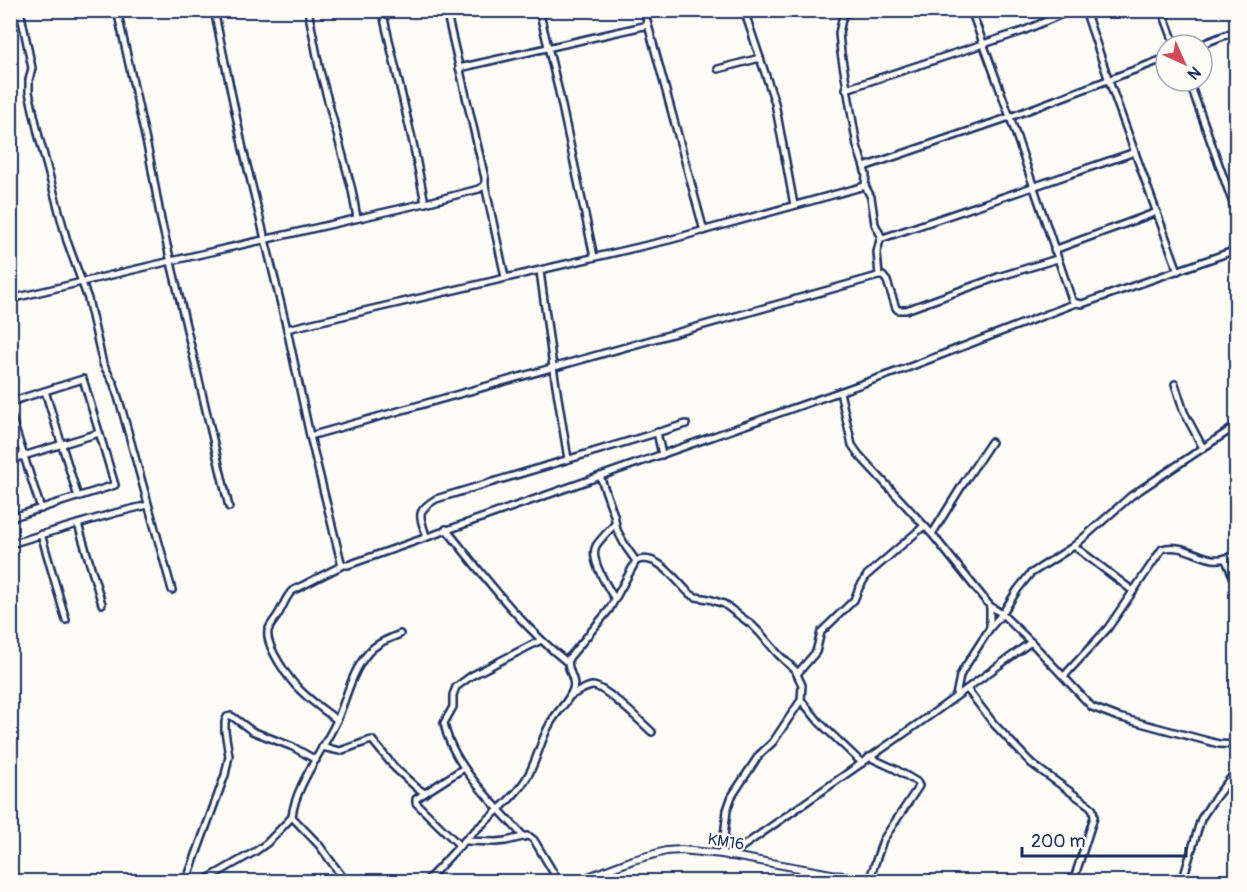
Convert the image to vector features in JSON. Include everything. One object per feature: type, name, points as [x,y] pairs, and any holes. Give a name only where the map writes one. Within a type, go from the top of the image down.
[{"type":"street","points":[[20,10],[32,68],[28,80],[29,92],[39,137],[67,242],[88,299],[103,364],[114,384],[143,480],[172,590]]},
{"type":"street","points":[[117,10],[171,261],[229,507]]},
{"type":"street","points":[[214,10],[243,149],[287,329],[310,436],[343,565]]},
{"type":"street","points":[[308,10],[320,71],[352,190],[357,218]]},
{"type":"street","points":[[382,10],[425,203]]},
{"type":"street","points":[[446,10],[485,178],[505,277]]},
{"type":"street","points":[[539,10],[594,257]]},
{"type":"street","points":[[644,10],[704,231]]},
{"type":"street","points":[[744,10],[776,103],[794,205]]},
{"type":"street","points":[[855,10],[842,13],[839,33],[846,89],[857,146],[867,175],[865,186],[871,197],[875,224],[880,233],[877,252],[879,276]]},
{"type":"street","points":[[971,10],[1010,117],[1057,259],[1072,300],[1076,303]]},
{"type":"street","points":[[846,89],[983,45],[1072,10]]},
{"type":"street","points":[[1085,10],[1178,271]]},
{"type":"street","points":[[1162,10],[1171,33]]},
{"type":"street","points":[[459,68],[648,25]]},
{"type":"street","points":[[1214,40],[1236,32]]},
{"type":"street","points":[[718,69],[760,58]]},
{"type":"street","points":[[864,167],[1010,117],[1154,63]]},
{"type":"street","points":[[1193,93],[1234,195],[1236,212]]},
{"type":"street","points":[[880,239],[1135,152]]},
{"type":"street","points":[[10,299],[425,203],[479,189],[485,185]]},
{"type":"street","points":[[287,329],[704,231],[865,186]]},
{"type":"street","points":[[1054,250],[1157,212]]},
{"type":"street","points":[[337,720],[300,691],[269,643],[270,626],[290,592],[343,565],[840,392],[949,353],[1076,303],[1082,304],[1236,250]]},
{"type":"street","points":[[310,436],[879,276],[883,276],[887,281],[896,308],[906,310],[998,277],[1057,259]]},
{"type":"street","points":[[540,271],[568,459]]},
{"type":"street","points":[[10,402],[82,379],[115,485],[10,518]]},
{"type":"street","points":[[1175,384],[1184,412],[1203,448]]},
{"type":"street","points":[[45,391],[78,497]]},
{"type":"street","points":[[840,392],[855,450],[932,534],[990,606],[1002,614],[1031,642],[1087,702],[1099,710],[1118,717],[1213,742],[1236,745]]},
{"type":"street","points":[[10,413],[41,509]]},
{"type":"street","points":[[426,536],[421,513],[423,508],[436,499],[686,424]]},
{"type":"street","points":[[956,696],[961,673],[990,628],[1030,574],[1074,546],[1131,496],[1236,426]]},
{"type":"street","points":[[657,432],[662,454]]},
{"type":"street","points":[[10,460],[99,433]]},
{"type":"street","points":[[932,534],[991,442]]},
{"type":"street","points":[[600,476],[620,536],[636,561]]},
{"type":"street","points":[[10,544],[148,505]]},
{"type":"street","points":[[78,524],[102,604]]},
{"type":"street","points":[[615,524],[595,550],[600,572],[615,599]]},
{"type":"street","points":[[797,674],[816,652],[821,632],[854,600],[867,575],[924,526]]},
{"type":"street","points":[[446,529],[485,578],[541,640],[567,662]]},
{"type":"street","points":[[41,534],[66,621]]},
{"type":"street","points":[[1074,546],[1133,591]]},
{"type":"street","points":[[1064,676],[1099,640],[1160,551],[1174,548],[1192,551],[1213,559],[1236,555]]},
{"type":"street","points":[[425,882],[500,809],[525,780],[551,722],[572,692],[574,683],[567,662],[609,610],[636,561],[644,558],[649,558],[668,571],[690,594],[724,604],[760,633],[795,670],[802,685],[801,700],[773,742],[759,755],[732,796],[727,810],[725,855]]},
{"type":"street","points":[[1226,558],[1236,583]]},
{"type":"street","points":[[990,606],[990,628]]},
{"type":"street","points":[[202,882],[261,847],[292,817],[299,793],[337,720],[352,679],[376,645],[400,634]]},
{"type":"street","points":[[524,837],[464,768],[454,752],[444,723],[453,706],[453,694],[456,687],[471,676],[541,640]]},
{"type":"street","points":[[725,855],[862,763],[1031,642]]},
{"type":"street","points":[[568,697],[591,686],[598,687],[609,693],[652,732]]},
{"type":"street","points":[[967,689],[994,724],[1032,764],[1093,810],[1094,817],[1073,882]]},
{"type":"street","points":[[801,700],[820,723],[862,763]]},
{"type":"street","points":[[186,882],[225,775],[229,756],[225,731],[227,717],[231,716],[252,731],[293,747],[316,760]]},
{"type":"street","points":[[322,747],[340,751],[372,741],[395,768],[425,793]]},
{"type":"street","points":[[869,757],[895,769],[917,782],[919,786],[883,840],[872,881]]},
{"type":"street","points":[[464,768],[425,793],[416,800],[416,803],[463,843],[496,842],[530,837],[534,840],[558,882]]},
{"type":"street","points":[[1182,882],[1201,819],[1236,771]]},
{"type":"street","points":[[292,817],[319,844],[346,882]]},
{"type":"street","name":"KM16","points":[[575,882],[633,860],[666,851],[681,850],[725,855],[872,881]]},
{"type":"street","points":[[792,882],[805,870]]}]
